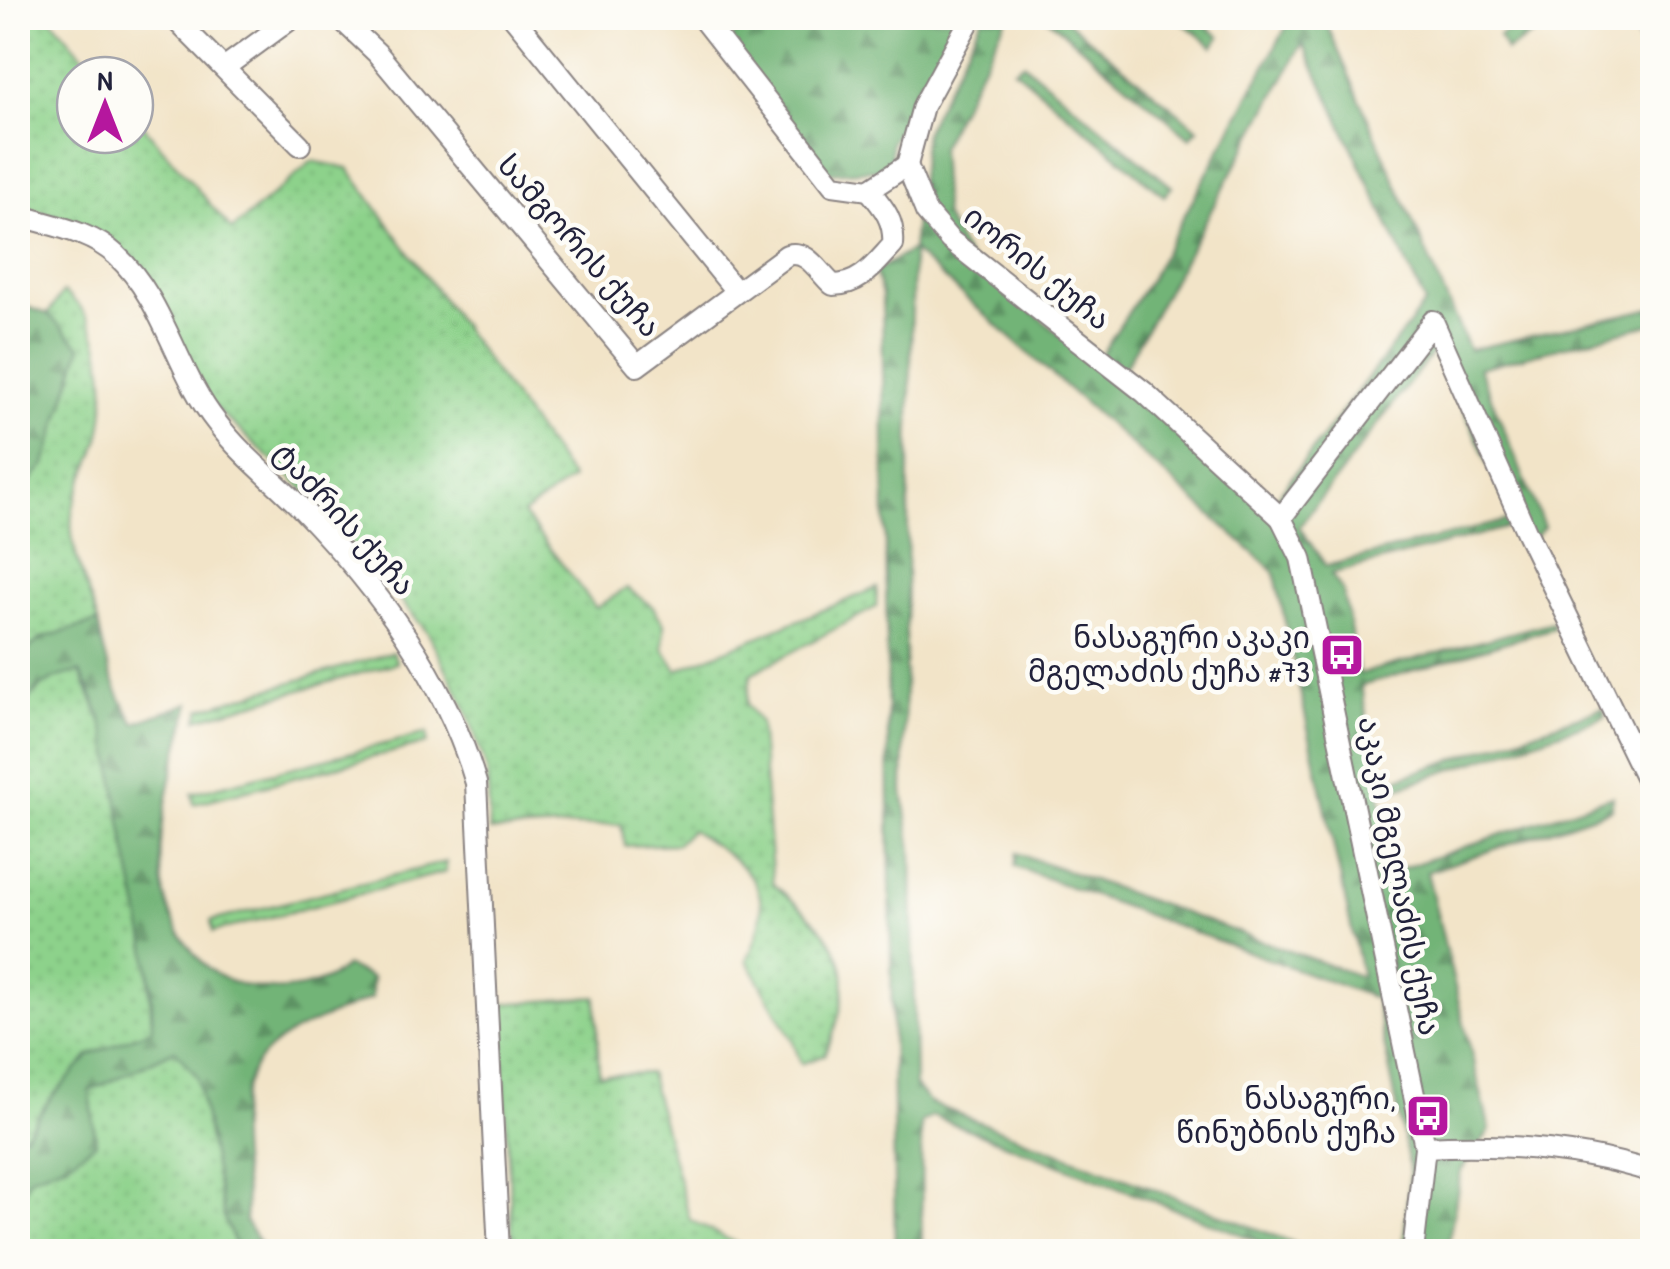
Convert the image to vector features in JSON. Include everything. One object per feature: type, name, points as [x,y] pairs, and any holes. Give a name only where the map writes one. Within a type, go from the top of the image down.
[{"type":"street","points":[[174,18],[300,145]]},
{"type":"street","points":[[225,67],[292,18]]},
{"type":"street","name":"სამგორის ქუჩა","points":[[340,18],[377,53],[637,366],[735,290],[797,252],[808,258],[833,285],[850,285],[893,245],[888,214],[869,190]]},
{"type":"street","points":[[514,18],[735,290]]},
{"type":"street","points":[[702,18],[820,174],[833,185],[869,190],[906,165],[923,106],[971,18]]},
{"type":"street","name":"იორის ქუჩა","points":[[906,165],[926,212],[950,240],[1144,392],[1281,518]]},
{"type":"street","name":"ტაძრის ქუჩა","points":[[18,215],[89,238],[115,254],[161,319],[192,389],[218,425],[302,508],[386,604],[418,653],[464,742],[476,783],[499,1252]]},
{"type":"street","points":[[1281,518],[1434,321],[1527,533],[1652,790]]},
{"type":"street","name":"აკაკი მგელაძის ქუჩა","points":[[1281,518],[1310,585],[1425,1147],[1413,1252]]},
{"type":"street","points":[[1425,1147],[1471,1144],[1544,1151],[1652,1172]]},
{"type":"green space","points":[[18,18],[51,18],[83,55],[55,55],[55,155],[155,155],[155,140],[232,230],[312,161],[348,168],[572,479],[523,514],[596,608],[627,588],[653,607],[664,624],[663,648],[677,670],[877,588],[876,607],[751,674],[747,704],[760,723],[773,884],[816,923],[840,958],[844,977],[842,999],[825,1055],[801,1064],[793,1041],[747,960],[761,915],[754,882],[712,843],[691,830],[677,844],[625,846],[621,824],[490,831],[487,770],[466,709],[428,633],[316,501],[209,402],[159,299],[80,223],[18,205]]},
{"type":"green space","points":[[749,18],[962,18],[891,142],[891,169],[828,173],[729,42]]},
{"type":"green space","points":[[982,18],[1007,18],[940,148],[944,216],[969,259],[1095,364],[1150,279],[1291,18],[1324,18],[1469,350],[1652,308],[1652,324],[1479,368],[1544,527],[1526,546],[1516,525],[1331,574],[1343,591],[1359,674],[1552,622],[1553,628],[1361,686],[1379,785],[1603,708],[1605,717],[1380,794],[1395,871],[1612,796],[1612,809],[1427,872],[1490,1130],[1461,1171],[1447,1251],[1403,1251],[1410,1170],[1375,998],[1015,867],[1017,853],[1362,977],[1274,571],[913,251],[903,791],[912,850],[915,1086],[930,1103],[1315,1251],[1284,1251],[933,1116],[921,1123],[922,1251],[895,1251],[882,295],[875,271],[912,250],[925,131]],"holes":[[[1303,43],[1425,303],[1272,503],[1118,380]],[[1436,348],[1513,519],[1326,566],[1299,527]]]},
{"type":"green space","points":[[1047,18],[1064,18],[1198,129],[1190,138]]},
{"type":"green space","points":[[1177,18],[1196,18],[1220,37],[1213,47]]},
{"type":"green space","points":[[1526,18],[1562,18],[1506,51],[1499,36]]},
{"type":"green space","points":[[1023,63],[1172,187],[1164,196],[1014,69]]},
{"type":"green space","points":[[18,283],[21,305],[48,314],[81,347],[45,464],[18,497]]},
{"type":"green space","points":[[63,292],[88,319],[104,377],[100,435],[71,522],[75,551],[98,622],[42,638],[18,657],[18,497],[45,463],[81,348],[48,314]]},
{"type":"green space","points":[[98,622],[111,674],[135,723],[190,703],[167,796],[161,860],[164,891],[173,921],[190,948],[224,978],[265,989],[314,984],[346,966],[372,978],[372,998],[287,1036],[268,1050],[244,1091],[240,1121],[245,1221],[265,1251],[238,1251],[224,1218],[197,1076],[175,1050],[90,1091],[96,1143],[69,1162],[30,1177],[18,1203],[18,1135],[25,1135],[50,1099],[90,1055],[152,1029],[143,932],[110,753],[91,694],[80,672],[69,674],[44,685],[18,714],[18,657],[42,638]]},
{"type":"green space","points":[[393,652],[397,663],[198,719],[201,709]]},
{"type":"green space","points":[[80,672],[111,743],[124,838],[146,926],[152,1029],[90,1056],[50,1099],[24,1136],[18,1135],[18,714],[44,685]]},
{"type":"green space","points":[[427,733],[427,743],[194,804],[192,793]]},
{"type":"green space","points":[[446,862],[446,872],[213,932],[211,921]]},
{"type":"green space","points":[[596,997],[599,1075],[649,1073],[690,1220],[744,1247],[763,1251],[513,1251],[500,1004]]},
{"type":"green space","points":[[175,1050],[197,1076],[224,1218],[238,1251],[23,1251],[18,1203],[30,1177],[69,1162],[90,1091]]},
{"type":"green space","points":[[18,1203],[23,1251],[18,1251]]},
{"type":"water","points":[[1631,18],[1652,18],[1652,63],[1644,55]]},
{"type":"place","name":"ნასაგური აკაკი მგელაძის ქუჩა #73","points":[[1342,655]]},
{"type":"place","name":"ნასაგური, წინუბნის ქუჩა","points":[[1428,1116]]}]
